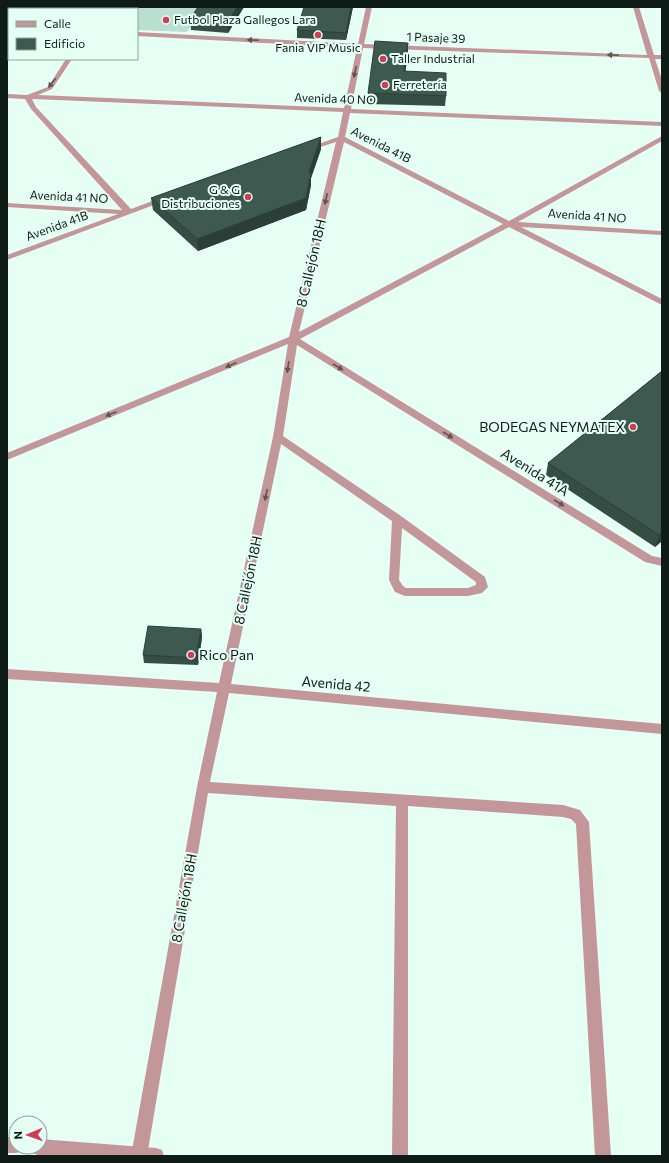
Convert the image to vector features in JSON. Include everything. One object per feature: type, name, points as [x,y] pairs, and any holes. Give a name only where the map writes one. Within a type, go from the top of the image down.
[{"type":"street","name":"8 Callejón 18H","points":[[139,1155],[203,786],[278,437],[293,339],[341,138],[369,7]]},
{"type":"street","points":[[636,7],[662,91]]},
{"type":"street","name":"1 Pasaje 39","points":[[138,34],[361,46],[662,57]]},
{"type":"street","points":[[68,60],[50,88],[27,97],[33,108],[129,212]]},
{"type":"street","name":"Avenida 40 NO","points":[[7,96],[662,124]]},
{"type":"street","name":"Avenida 41B","points":[[297,153],[341,138],[662,302]]},
{"type":"street","points":[[7,457],[293,339],[510,223],[662,138]]},
{"type":"street","name":"Avenida 41B","points":[[7,258],[173,197]]},
{"type":"street","name":"Avenida 41 NO","points":[[7,205],[129,212]]},
{"type":"street","name":"Avenida 41 NO","points":[[510,223],[662,233]]},
{"type":"street","name":"Avenida 41A","points":[[293,339],[649,559],[662,562]]},
{"type":"street","points":[[278,437],[397,520],[480,580],[482,588],[468,592],[404,592],[399,589],[394,580],[397,520]]},
{"type":"street","name":"Avenida 42","points":[[7,674],[225,688],[662,729]]},
{"type":"street","points":[[203,786],[563,811],[575,814],[582,822],[603,1156]]},
{"type":"street","points":[[400,1156],[402,800]]},
{"type":"street","points":[[48,1148],[156,1156]]},
{"type":"green space","name":"Futbol Plaza Gallegos Lara","points":[[202,7],[187,32],[138,30],[138,8],[114,8]]},
{"type":"building","points":[[198,7],[237,7],[227,23],[190,19]]},
{"type":"building","points":[[304,7],[351,7],[346,33],[297,30]]},
{"type":"building","points":[[375,41],[408,43],[404,71],[446,73],[446,96],[368,93]]},
{"type":"building","name":"G & G Distribuciones","points":[[321,137],[309,172],[311,173],[306,198],[197,239],[151,198]]},
{"type":"building","name":"BODEGAS NEYMATEX","points":[[662,371],[662,532],[659,535],[548,463]]},
{"type":"building","points":[[148,626],[201,629],[196,658],[143,655]]},
{"type":"place","name":"Futbol Plaza Gallegos Lara","points":[[166,20]]},
{"type":"place","name":"Fania VIP Music","points":[[318,35]]},
{"type":"place","name":"Taller Industrial","points":[[383,59]]},
{"type":"place","name":"Ferretería","points":[[385,85]]},
{"type":"place","name":"G & G Distribuciones","points":[[248,197]]},
{"type":"place","name":"BODEGAS NEYMATEX","points":[[633,427]]},
{"type":"place","name":"Rico Pan","points":[[191,655]]}]
